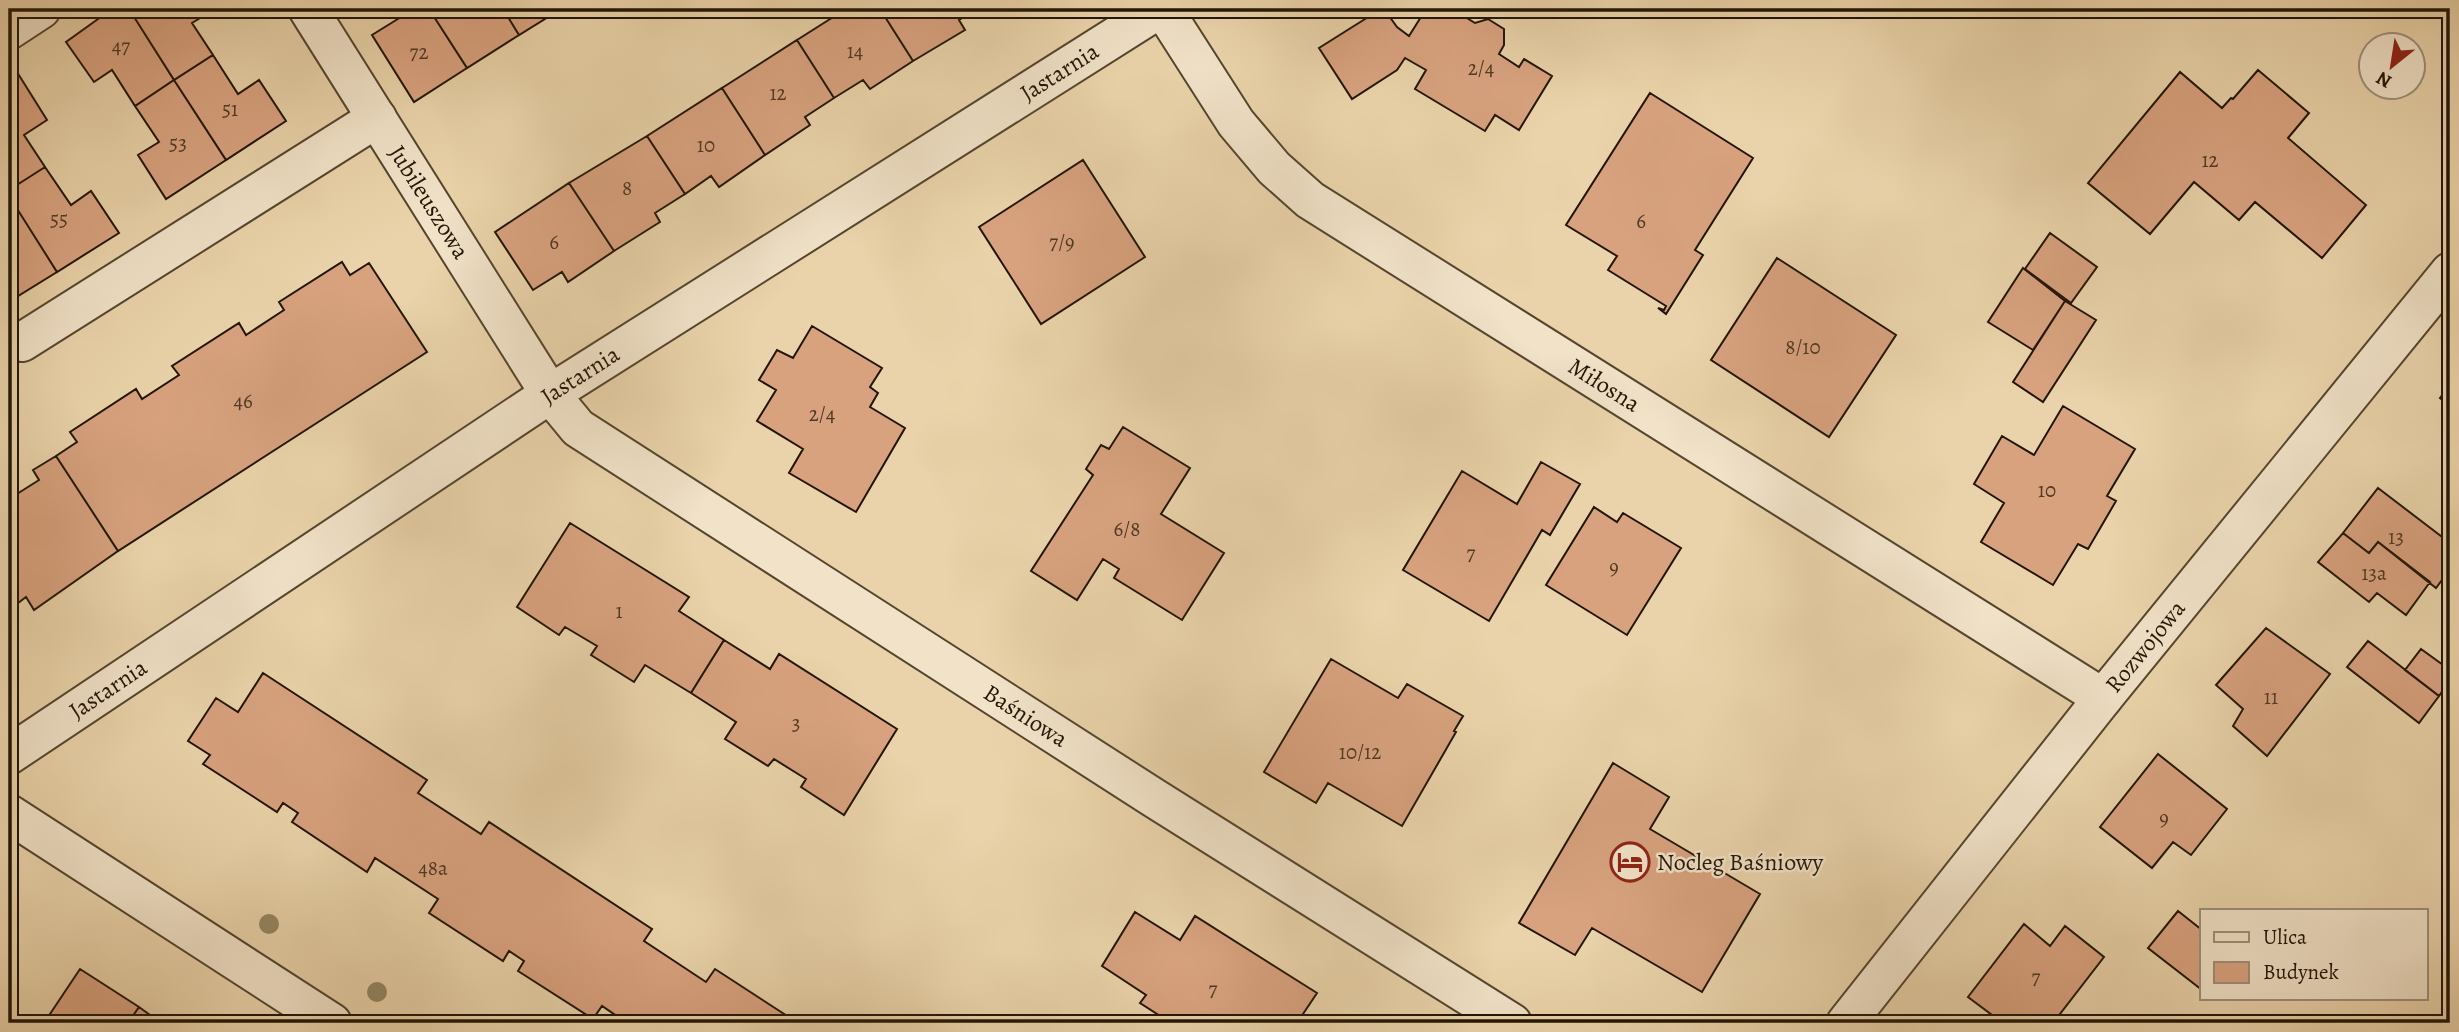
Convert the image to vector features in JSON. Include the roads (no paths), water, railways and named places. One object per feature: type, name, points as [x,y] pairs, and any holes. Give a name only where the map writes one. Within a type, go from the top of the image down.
[{"type":"street","points":[[9,30],[41,9]]},
{"type":"street","name":"Jastarnia","points":[[9,755],[550,394],[1161,9]]},
{"type":"street","name":"Miłosna","points":[[1161,9],[1236,123],[1273,168],[1310,200],[2103,698]]},
{"type":"street","name":"Jubileuszowa","points":[[312,10],[550,394]]},
{"type":"street","points":[[22,342],[377,118]]},
{"type":"street","name":"Rozwojowa","points":[[1846,1023],[2103,698],[2450,272]]},
{"type":"street","name":"Baśniowa","points":[[550,394],[566,416],[595,441],[1154,799],[1512,1023]]},
{"type":"street","points":[[9,814],[332,1023]]},
{"type":"place","name":"Nocleg Baśniowy","points":[[1630,862]]}]
